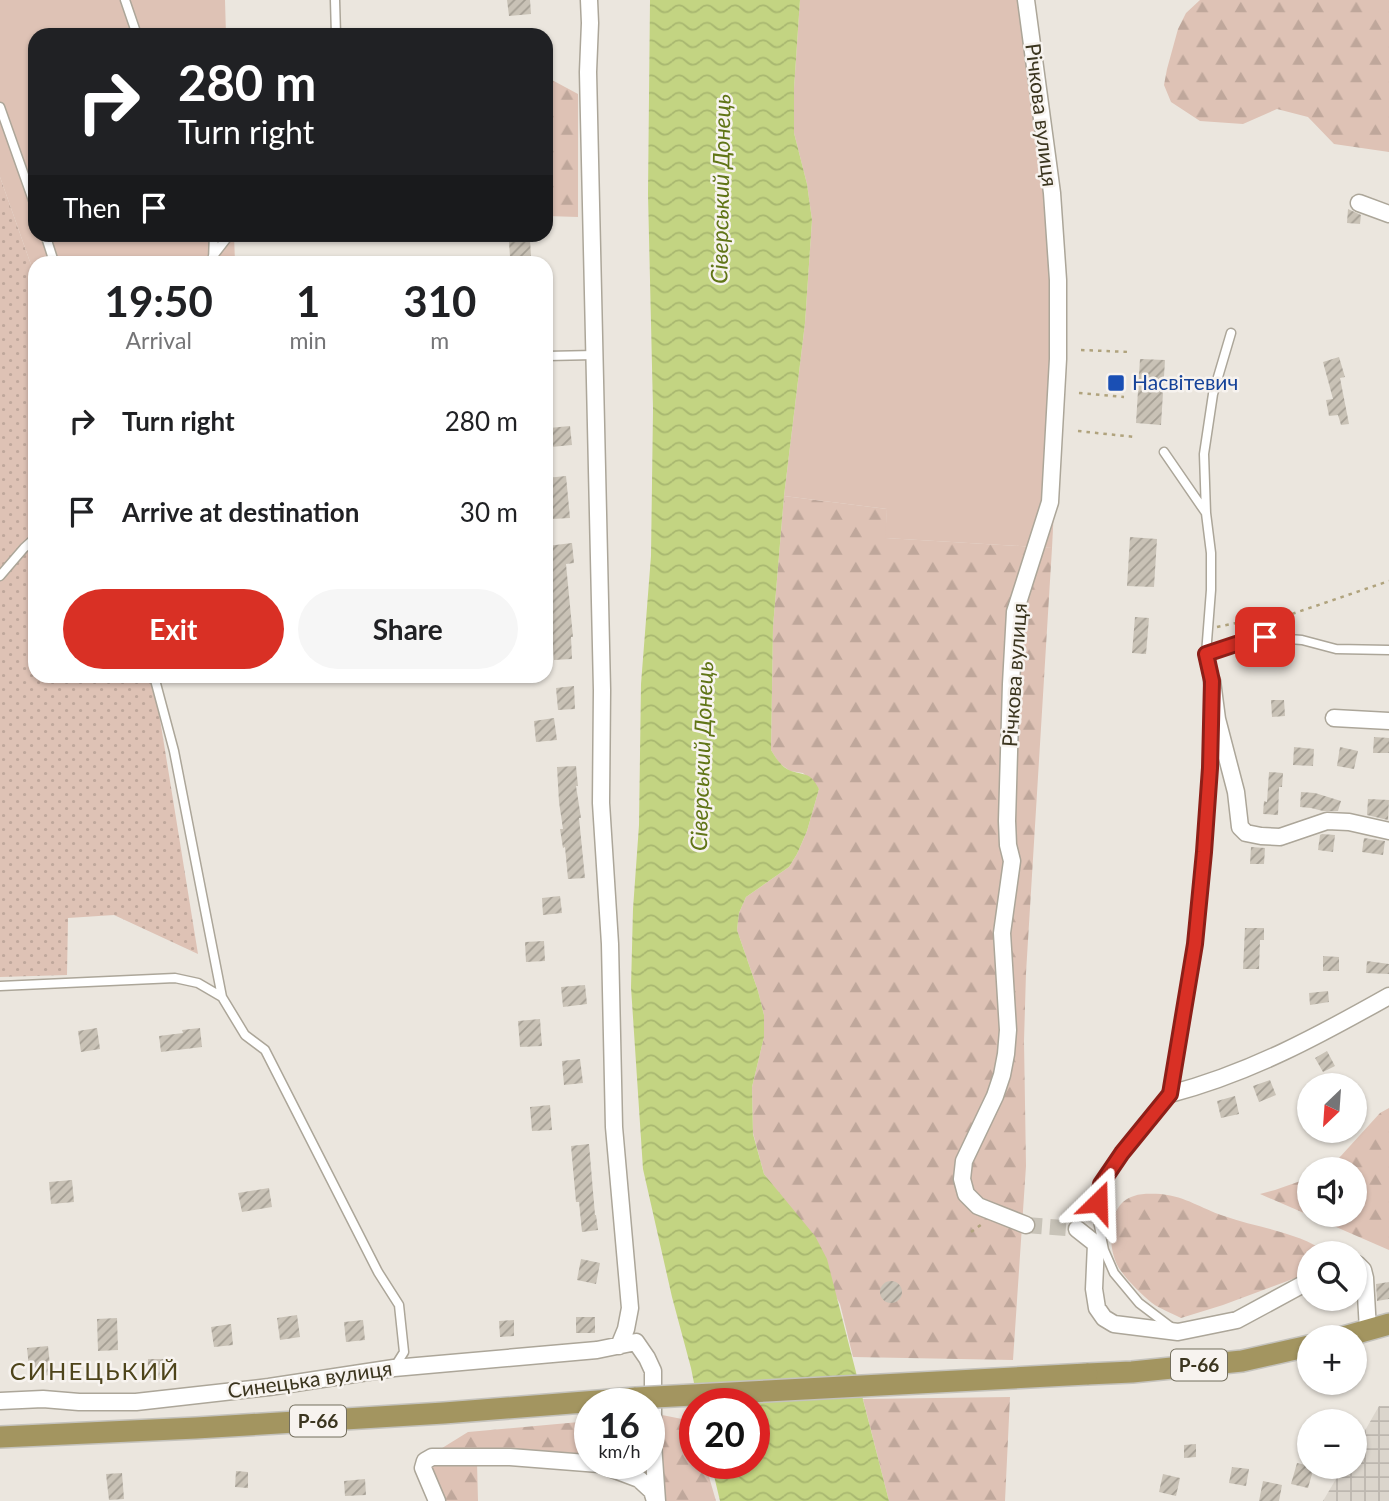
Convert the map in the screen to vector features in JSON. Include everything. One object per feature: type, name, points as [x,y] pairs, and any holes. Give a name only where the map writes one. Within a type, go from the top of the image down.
[{"type":"main road","points":[[1368,1329],[1389,1324]]},
{"type":"main road","name":"Р-66","points":[[0,1437],[444,1413],[636,1398],[1132,1372],[1242,1361],[1297,1349]]},
{"type":"street","points":[[589,0],[588,85],[602,691],[601,803],[610,944],[614,1127],[629,1308],[626,1329],[619,1346]]},
{"type":"street","name":"Річкова вулиця","points":[[1026,0],[1052,193],[1058,280],[1058,359],[1050,502],[1015,612],[1007,821],[1012,861],[1002,933],[1008,1030],[1006,1054],[995,1096],[964,1161],[962,1179],[966,1194],[978,1206],[1026,1225]]},
{"type":"street","points":[[1359,202],[1389,214]]},
{"type":"street","points":[[1212,681],[1217,719],[1236,792],[1240,827],[1246,833],[1280,837],[1327,821],[1349,822],[1389,831]]},
{"type":"street","points":[[1334,718],[1389,721]]},
{"type":"street","points":[[1170,1094],[1198,1087],[1259,1064],[1389,996]]},
{"type":"street","points":[[1077,1230],[1096,1244],[1094,1289],[1097,1308],[1104,1318],[1114,1324],[1178,1332],[1237,1320],[1297,1288]]},
{"type":"street","points":[[1367,1311],[1368,1329]]},
{"type":"street","points":[[619,1346],[636,1342],[653,1371],[656,1501]]},
{"type":"street","name":"Синецька вулиця","points":[[0,1401],[43,1399],[136,1402],[269,1387],[394,1368],[619,1346]]},
{"type":"street","points":[[438,1501],[423,1468],[425,1461],[432,1457],[510,1457],[599,1464],[639,1479],[652,1491],[656,1501]]},
{"type":"lane","points":[[125,0],[135,28]]},
{"type":"lane","points":[[335,0],[336,28]]},
{"type":"lane","points":[[0,107],[28,186]]},
{"type":"lane","points":[[1178,1332],[1139,1303],[1114,1273],[1104,1250],[1098,1222],[1098,1202],[1101,1184],[1115,1163],[1170,1094],[1195,944],[1210,768],[1212,681],[1206,654],[1211,553],[1206,513],[1204,454],[1213,394],[1231,333]]},
{"type":"lane","points":[[553,356],[595,355]]},
{"type":"lane","points":[[1164,452],[1206,513]]},
{"type":"lane","points":[[0,576],[28,544]]},
{"type":"lane","points":[[1206,654],[1265,637],[1302,640],[1336,649],[1389,650]]},
{"type":"lane","points":[[156,683],[174,751],[222,997],[245,1035],[265,1050],[378,1272],[399,1305],[404,1352],[394,1368]]},
{"type":"lane","points":[[0,986],[175,978],[198,983],[222,997]]},
{"type":"path","points":[[1081,350],[1130,352]]},
{"type":"path","points":[[1079,393],[1125,397]]},
{"type":"path","points":[[1078,431],[1135,438]]},
{"type":"path","points":[[1208,629],[1286,616],[1389,580]]},
{"type":"shaded area","points":[[1379,1406],[1389,1406],[1389,1501],[1323,1501],[1336,1479],[1367,1479],[1367,1427]]},
{"type":"green space","points":[[0,0],[225,0],[226,28],[28,28],[28,242],[234,242],[235,256],[28,256],[0,177]]},
{"type":"green space","points":[[800,0],[1029,0],[1046,109],[1059,411],[1052,548],[885,538],[887,509],[784,496],[805,323],[812,220],[807,184],[794,133]]},
{"type":"green space","points":[[1200,0],[1389,0],[1389,152],[1334,144],[1308,117],[1277,109],[1243,124],[1200,121],[1171,102],[1164,85],[1178,29],[1186,13]]},
{"type":"green space","points":[[553,81],[578,94],[578,217],[553,216]]},
{"type":"green space","points":[[0,177],[28,256],[28,683],[154,683],[198,954],[114,915],[68,918],[67,975],[0,977]]},
{"type":"green space","points":[[784,496],[887,509],[886,538],[1052,548],[1026,973],[1026,1166],[1013,1360],[853,1357],[840,1304],[783,1198],[764,1174],[753,1133],[752,1087],[764,1037],[764,1015],[737,930],[739,913],[746,897],[789,867],[807,831],[819,789],[803,773],[790,771],[779,763],[771,750],[773,627]]},
{"type":"green space","points":[[1389,1108],[1389,1250],[1336,1227],[1367,1227],[1367,1157],[1340,1157],[1353,1143],[1367,1143],[1367,1127],[1380,1113]]},
{"type":"green space","points":[[1297,1182],[1297,1210],[1260,1194]]},
{"type":"green space","points":[[1144,1194],[1170,1195],[1215,1213],[1306,1241],[1297,1241],[1297,1277],[1181,1318],[1155,1305],[1139,1292],[1121,1271],[1116,1263],[1111,1241],[1111,1229],[1118,1208],[1125,1200]]},
{"type":"green space","points":[[1010,1397],[1005,1501],[889,1501],[863,1399]]},
{"type":"green space","points":[[665,1416],[679,1418],[679,1479],[710,1479],[716,1501],[666,1501],[662,1479],[665,1479]]},
{"type":"green space","points":[[574,1422],[574,1460],[477,1462],[478,1501],[444,1501],[426,1458],[468,1432]]},
{"type":"water","name":"Сіверський Донець","points":[[650,0],[800,0],[794,133],[807,184],[812,220],[805,323],[784,496],[773,627],[771,750],[784,767],[810,777],[819,789],[797,854],[789,867],[746,897],[739,913],[737,930],[764,1015],[764,1037],[752,1087],[753,1134],[764,1174],[815,1236],[827,1259],[889,1501],[720,1501],[715,1479],[770,1479],[770,1388],[695,1388],[643,1169],[631,987],[639,825],[641,684],[651,556],[653,409],[648,194]]},
{"type":"building","points":[[507,0],[530,0],[531,14],[509,16]]},
{"type":"building","points":[[1348,209],[1361,215],[1360,224],[1347,223]]},
{"type":"building","points":[[509,242],[530,242],[531,256],[510,256]]},
{"type":"building","points":[[1339,357],[1345,377],[1340,378],[1349,424],[1341,425],[1338,415],[1329,416],[1326,400],[1333,399],[1323,362]]},
{"type":"building","points":[[1140,359],[1165,360],[1161,425],[1136,423]]},
{"type":"building","points":[[570,426],[572,445],[553,447],[553,428]]},
{"type":"building","points":[[566,476],[570,518],[553,519],[553,477]]},
{"type":"building","points":[[1130,537],[1157,539],[1154,587],[1127,586]]},
{"type":"building","points":[[572,543],[574,563],[566,564],[573,637],[572,659],[554,660],[553,545]]},
{"type":"building","points":[[1135,617],[1149,618],[1146,654],[1132,653]]},
{"type":"building","points":[[574,686],[575,709],[558,710],[556,688]]},
{"type":"building","points":[[1271,700],[1284,700],[1285,716],[1272,717]]},
{"type":"building","points":[[554,718],[557,740],[536,742],[534,721]]},
{"type":"building","points":[[1374,737],[1389,738],[1389,753],[1373,753]]},
{"type":"building","points":[[1294,747],[1314,749],[1313,766],[1293,765]]},
{"type":"building","points":[[1340,747],[1358,751],[1354,769],[1337,766]]},
{"type":"building","points":[[576,766],[585,878],[568,879],[560,829],[563,829],[557,767]]},
{"type":"building","points":[[1269,772],[1283,773],[1282,787],[1279,787],[1278,815],[1263,814],[1264,801],[1267,802]]},
{"type":"building","points":[[1301,792],[1341,801],[1338,811],[1300,807]]},
{"type":"building","points":[[1368,799],[1389,800],[1388,820],[1367,815]]},
{"type":"building","points":[[1322,834],[1335,835],[1333,852],[1318,850]]},
{"type":"building","points":[[1364,838],[1385,841],[1383,855],[1362,852]]},
{"type":"building","points":[[1251,847],[1265,848],[1264,864],[1250,864]]},
{"type":"building","points":[[560,896],[562,913],[543,915],[542,898]]},
{"type":"building","points":[[1245,928],[1264,928],[1264,940],[1260,940],[1259,969],[1243,969]]},
{"type":"building","points":[[544,941],[545,961],[526,962],[525,942]]},
{"type":"building","points":[[1323,956],[1339,957],[1339,971],[1323,971]]},
{"type":"building","points":[[1367,961],[1389,964],[1389,974],[1366,973]]},
{"type":"building","points":[[585,985],[587,1004],[563,1007],[561,987]]},
{"type":"building","points":[[1328,991],[1329,1002],[1310,1005],[1309,993]]},
{"type":"building","points":[[540,1019],[542,1046],[520,1047],[518,1021]]},
{"type":"building","points":[[97,1028],[100,1049],[81,1052],[78,1031]]},
{"type":"building","points":[[200,1028],[202,1047],[161,1052],[159,1036]]},
{"type":"building","points":[[1327,1051],[1335,1066],[1323,1072],[1315,1058]]},
{"type":"building","points":[[580,1059],[583,1083],[564,1085],[562,1061]]},
{"type":"building","points":[[1270,1080],[1276,1095],[1259,1102],[1253,1086]]},
{"type":"building","points":[[1235,1096],[1239,1114],[1221,1118],[1217,1101]]},
{"type":"building","points":[[550,1105],[552,1130],[532,1131],[530,1107]]},
{"type":"building","points":[[589,1144],[598,1230],[582,1232],[579,1202],[576,1202],[571,1146]]},
{"type":"building","points":[[72,1180],[74,1202],[51,1204],[49,1182]]},
{"type":"building","points":[[269,1188],[272,1207],[242,1212],[238,1193]]},
{"type":"building","points":[[581,1259],[600,1263],[596,1284],[577,1280]]},
{"type":"building","points":[[891,1281],[899,1284],[902,1292],[899,1300],[891,1303],[883,1300],[880,1292],[883,1284]]},
{"type":"building","points":[[1389,1282],[1389,1299],[1377,1301],[1376,1284]]},
{"type":"building","points":[[297,1315],[300,1337],[280,1340],[277,1318]]},
{"type":"building","points":[[576,1317],[595,1317],[595,1333],[576,1333]]},
{"type":"building","points":[[117,1318],[118,1350],[98,1351],[97,1319]]},
{"type":"building","points":[[363,1320],[365,1340],[346,1342],[344,1322]]},
{"type":"building","points":[[514,1320],[514,1336],[500,1337],[499,1321]]},
{"type":"building","points":[[231,1324],[233,1345],[214,1347],[211,1327]]},
{"type":"building","points":[[48,1346],[51,1375],[30,1377],[27,1348]]},
{"type":"building","points":[[148,1359],[165,1359],[165,1379],[148,1378]]},
{"type":"building","points":[[1196,1444],[1196,1457],[1184,1458],[1184,1445]]},
{"type":"building","points":[[1297,1463],[1297,1479],[1311,1479],[1308,1488],[1291,1484]]},
{"type":"building","points":[[1232,1467],[1249,1469],[1246,1486],[1229,1483]]},
{"type":"building","points":[[236,1471],[248,1472],[248,1488],[235,1487]]},
{"type":"building","points":[[122,1473],[124,1499],[109,1500],[106,1474]]},
{"type":"building","points":[[1163,1474],[1180,1478],[1176,1496],[1159,1492]]},
{"type":"building","points":[[365,1479],[366,1495],[345,1496],[344,1481]]},
{"type":"building","points":[[1263,1481],[1282,1485],[1279,1501],[1259,1501]]},
{"type":"tunnel","points":[[1026,1225],[1077,1229]]},
{"type":"place","name":"Насвітевич","points":[[1116,383]]},
{"type":"district","name":"СИНЕЦЬКИЙ","points":[[95,1372]]},
{"type":"route","points":[[1098,1202],[1101,1184],[1122,1153],[1170,1094],[1195,944],[1204,852],[1212,681],[1206,654],[1265,637]]}]
